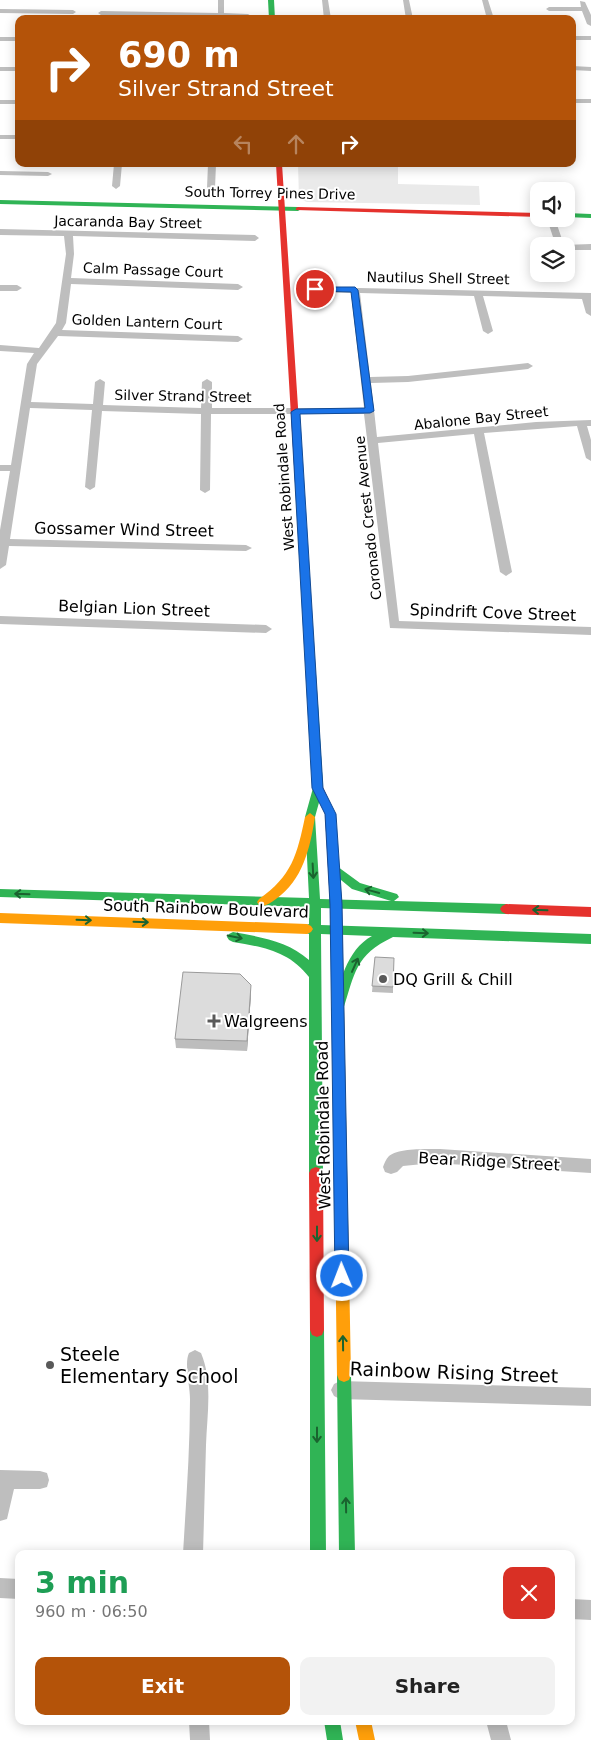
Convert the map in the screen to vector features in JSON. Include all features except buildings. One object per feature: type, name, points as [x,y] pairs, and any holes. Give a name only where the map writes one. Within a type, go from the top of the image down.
[{"type":"main road","points":[[271,0],[272,15]]},
{"type":"main road","name":"West Robindale Road","points":[[279,167],[296,412],[318,788],[310,817],[314,903],[318,1550]]},
{"type":"main road","name":"South Torrey Pines Drive","points":[[0,202],[530,215]]},
{"type":"main road","points":[[575,215],[591,216]]},
{"type":"main road","name":"West Robindale Road","points":[[318,788],[330,814],[337,930],[347,1550]]},
{"type":"main road","points":[[263,902],[280,892],[294,875],[303,855],[310,817]]},
{"type":"main road","points":[[334,868],[356,886],[390,896],[414,907]]},
{"type":"main road","name":"South Rainbow Boulevard","points":[[0,893],[591,912]]},
{"type":"main road","points":[[28,904],[59,895]]},
{"type":"main road","points":[[0,907],[14,907]]},
{"type":"main road","name":"South Rainbow Boulevard","points":[[0,918],[591,939]]},
{"type":"main road","points":[[171,923],[285,948],[297,953],[305,960],[314,975]]},
{"type":"main road","points":[[337,1010],[354,965],[363,951],[371,942],[392,932]]},
{"type":"main road","points":[[316,1098],[322,1098],[325,1101],[330,1147],[340,1170]]},
{"type":"main road","points":[[333,1725],[335,1740]]},
{"type":"main road","points":[[365,1725],[367,1740]]},
{"type":"street","points":[[101,13],[221,15],[221,0]]},
{"type":"street","points":[[325,0],[327,15]]},
{"type":"street","points":[[406,0],[409,15]]},
{"type":"street","points":[[485,0],[490,15]]},
{"type":"street","points":[[581,0],[591,24]]},
{"type":"street","points":[[549,9],[585,9]]},
{"type":"street","points":[[0,11],[73,12]]},
{"type":"street","points":[[576,38],[591,38]]},
{"type":"street","points":[[0,39],[15,39]]},
{"type":"street","points":[[576,68],[591,69]]},
{"type":"street","points":[[0,69],[15,69]]},
{"type":"street","points":[[576,101],[591,101]]},
{"type":"street","points":[[0,102],[15,102]]},
{"type":"street","points":[[0,137],[15,137]]},
{"type":"street","points":[[116,186],[118,167]]},
{"type":"street","points":[[212,167],[212,188]]},
{"type":"street","points":[[2,176],[48,174]]},
{"type":"street","name":"Jacaranda Bay Street","points":[[0,232],[255,238]]},
{"type":"street","points":[[0,566],[2,542],[32,364],[40,351],[56,333],[61,323],[70,254],[68,234]]},
{"type":"street","points":[[575,247],[591,247]]},
{"type":"street","name":"Calm Passage Court","points":[[67,281],[238,287]]},
{"type":"street","points":[[0,288],[16,288]]},
{"type":"street","name":"Nautilus Shell Street","points":[[315,289],[588,296]]},
{"type":"street","name":"Coronado Crest Avenue","points":[[355,290],[394,625]]},
{"type":"street","points":[[478,293],[488,331]]},
{"type":"street","points":[[588,296],[591,313]]},
{"type":"street","name":"Golden Lantern Court","points":[[56,333],[238,339]]},
{"type":"street","points":[[0,348],[40,351]]},
{"type":"street","points":[[366,380],[408,379],[528,366]]},
{"type":"street","points":[[90,487],[100,382]]},
{"type":"street","points":[[205,490],[207,382]]},
{"type":"street","name":"Silver Strand Street","points":[[25,406],[296,412],[370,411]]},
{"type":"street","points":[[586,423],[591,458]]},
{"type":"street","name":"Abalone Bay Street","points":[[373,440],[412,439],[538,424],[586,423]]},
{"type":"street","points":[[478,431],[506,572]]},
{"type":"street","points":[[0,468],[15,468]]},
{"type":"street","name":"Gossamer Wind Street","points":[[2,542],[246,548]]},
{"type":"street","name":"Belgian Lion Street","points":[[0,620],[266,629]]},
{"type":"street","name":"Spindrift Cove Street","points":[[394,625],[591,631]]},
{"type":"street","name":"Bear Ridge Street","points":[[391,1167],[395,1161],[428,1156],[501,1158],[591,1166]]},
{"type":"street","points":[[193,1550],[199,1400],[198,1374],[195,1359]]},
{"type":"street","name":"Rainbow Rising Street","points":[[317,1386],[344,1390],[591,1397]]},
{"type":"street","points":[[0,1512],[3,1479],[40,1480]]},
{"type":"street","points":[[0,1588],[15,1588]]},
{"type":"street","points":[[575,1609],[591,1610]]},
{"type":"street","points":[[199,1725],[200,1740]]},
{"type":"street","points":[[497,1725],[501,1740]]},
{"type":"shaded area","points":[[298,167],[398,167],[398,184],[479,186],[480,205],[307,202],[299,199]]},
{"type":"traffic: fast","points":[[271,0],[272,15]]},
{"type":"traffic: fast","points":[[0,202],[298,209]]},
{"type":"traffic: fast","points":[[575,215],[591,216]]},
{"type":"traffic: fast","points":[[313,704],[318,788],[310,817],[315,903],[316,1173]]},
{"type":"traffic: fast","points":[[334,868],[356,886],[393,897]]},
{"type":"traffic: fast","points":[[0,893],[506,909]]},
{"type":"traffic: fast","points":[[307,929],[591,939]]},
{"type":"traffic: fast","points":[[337,1010],[349,974],[363,949],[375,940],[392,932]]},
{"type":"traffic: fast","points":[[233,937],[268,944],[289,951],[307,965],[315,975]]},
{"type":"traffic: fast","points":[[317,1330],[318,1550]]},
{"type":"traffic: fast","points":[[344,1375],[347,1550]]},
{"type":"traffic: fast","points":[[333,1725],[335,1740]]},
{"type":"traffic: slow","points":[[299,483],[313,704]]},
{"type":"traffic: slow","points":[[263,902],[275,894],[292,876],[302,855],[310,817]]},
{"type":"traffic: slow","points":[[0,918],[307,929]]},
{"type":"traffic: slow","points":[[337,953],[344,1375]]},
{"type":"traffic: slow","points":[[364,1725],[367,1740]]},
{"type":"traffic: jam","points":[[279,167],[299,483]]},
{"type":"traffic: jam","points":[[298,209],[530,215]]},
{"type":"traffic: jam","points":[[318,788],[330,814],[337,953]]},
{"type":"traffic: jam","points":[[506,909],[591,912]]},
{"type":"traffic: jam","points":[[316,1173],[317,1330]]},
{"type":"place","name":"DQ Grill & Chill","points":[[383,979]]},
{"type":"place","name":"Walgreens","points":[[214,1021]]},
{"type":"place","name":"Steele Elementary School","points":[[50,1365]]},
{"type":"route","points":[[315,289],[355,290],[370,411],[296,412],[318,788],[330,814],[336,904],[342,1276]]}]
